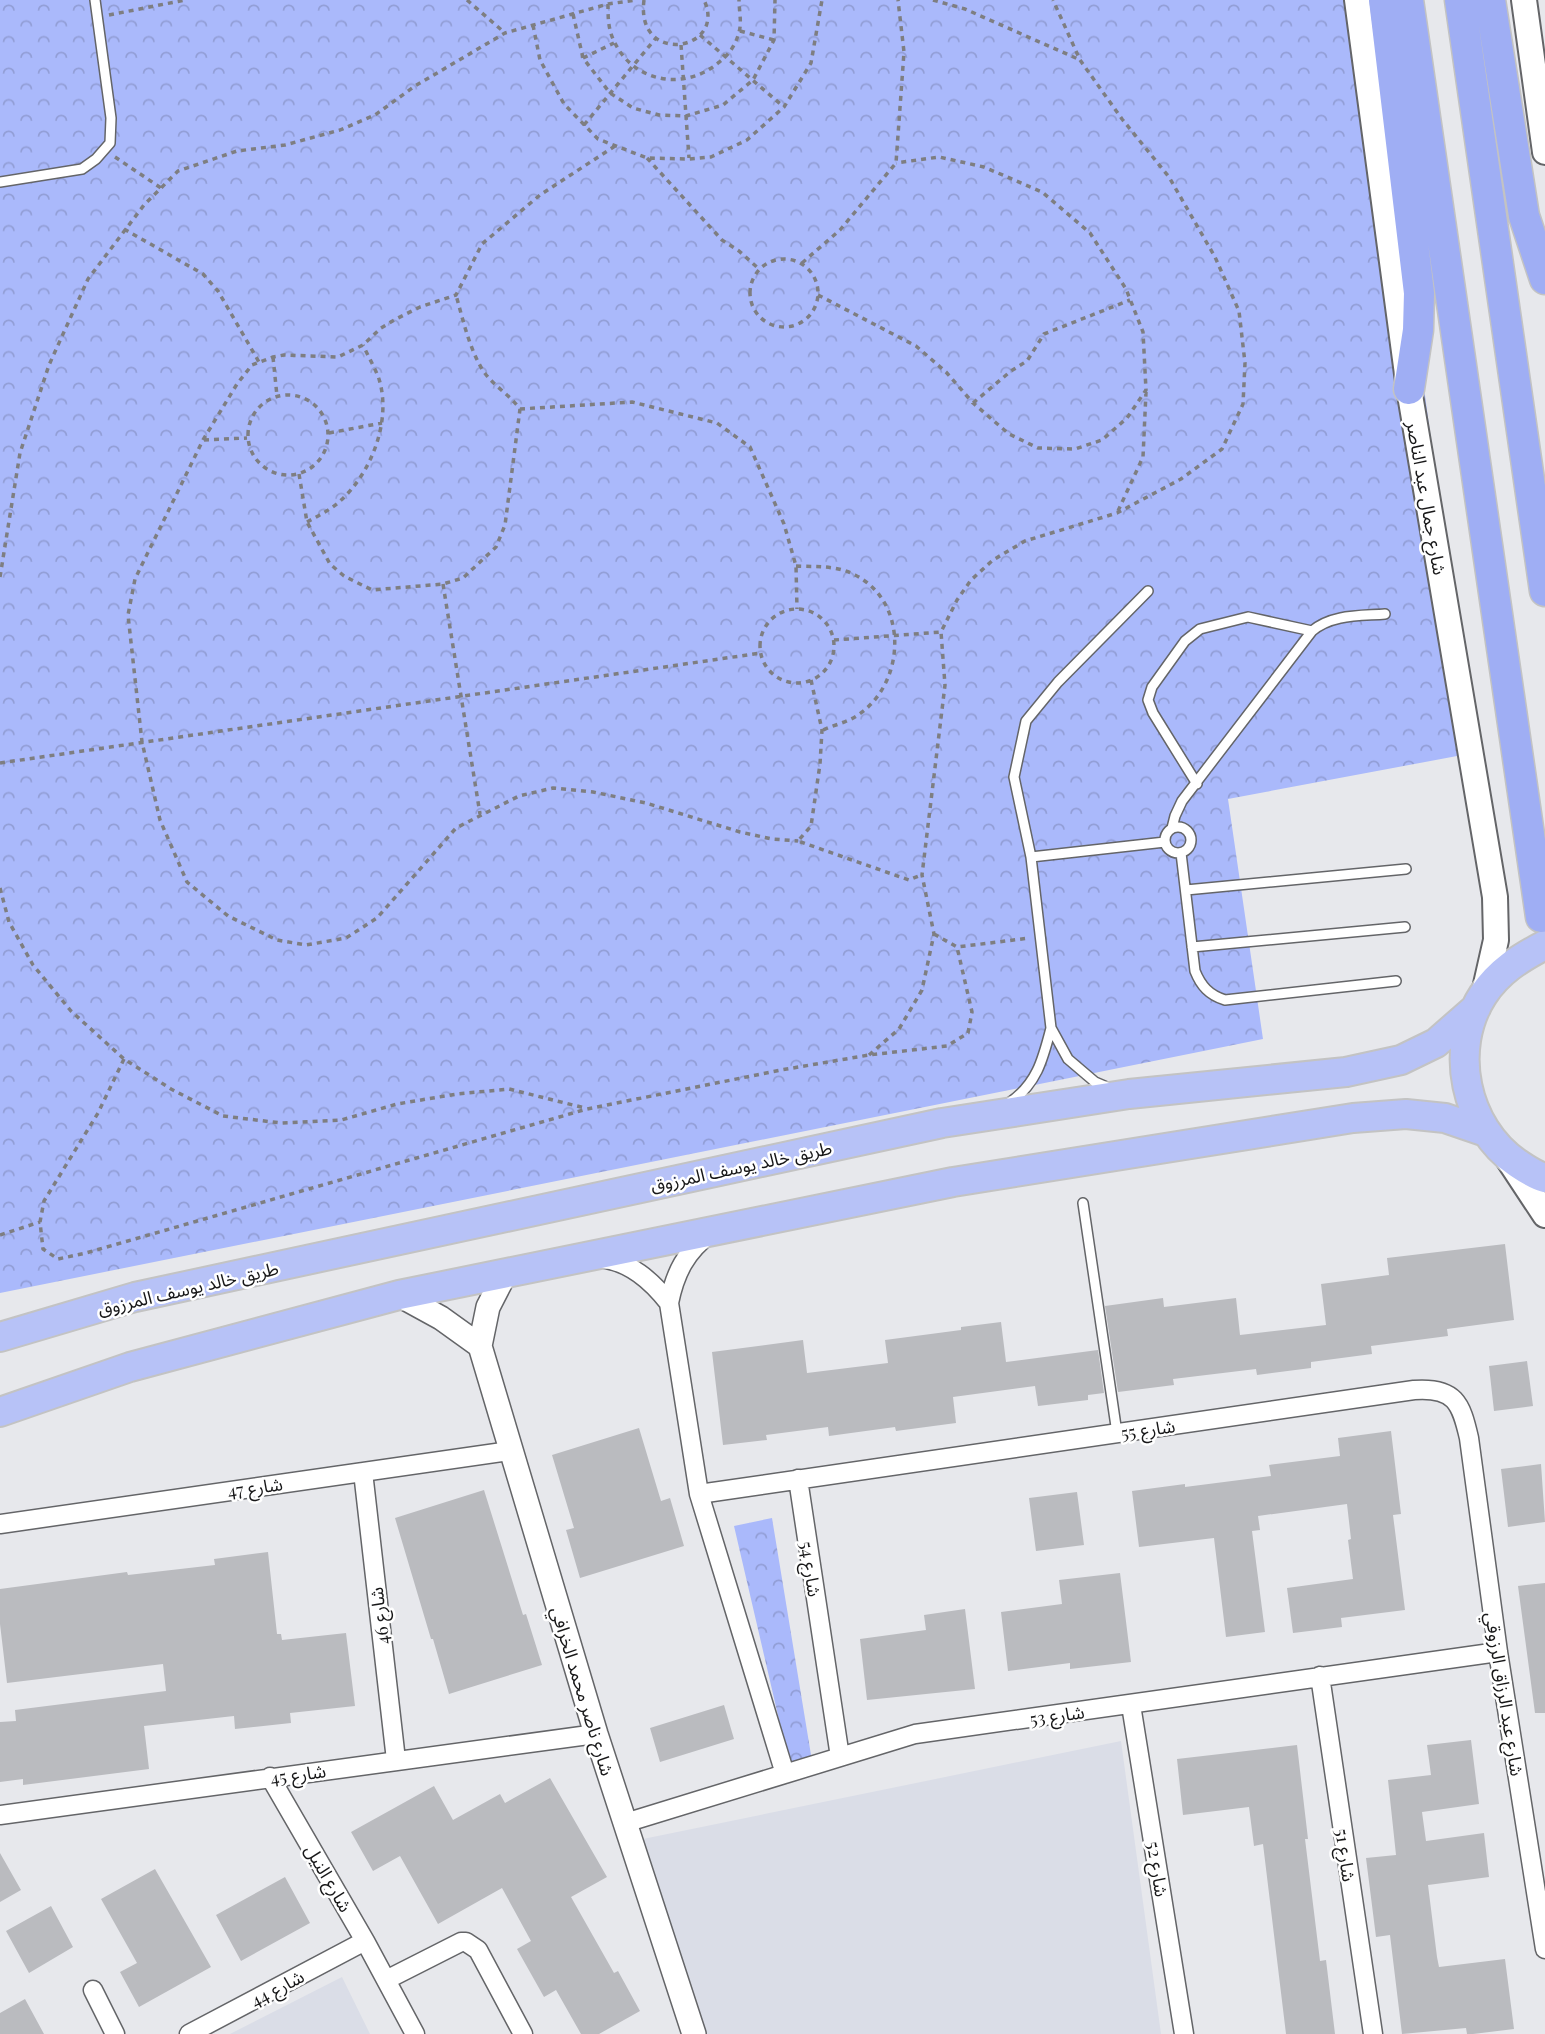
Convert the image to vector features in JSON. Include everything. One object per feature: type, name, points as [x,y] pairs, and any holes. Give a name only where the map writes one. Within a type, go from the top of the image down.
[{"type":"highway","points":[[1384,0],[1419,293],[1418,330],[1409,389]]},
{"type":"highway","points":[[1408,0],[1543,931]]},
{"type":"highway","points":[[1460,0],[1545,592]]},
{"type":"highway","points":[[1490,0],[1524,216],[1545,279]]},
{"type":"main road","name":"شارع جمال عبد الناصر","points":[[1357,0],[1409,389],[1494,897],[1496,940],[1480,1001]]},
{"type":"main road","points":[[1524,0],[1545,152]]},
{"type":"main road","name":"طريق خالد يوسف المرزوق","points":[[0,1337],[135,1297],[942,1123],[1129,1094],[1346,1072],[1401,1060],[1436,1043],[1480,1001],[1543,931]]},
{"type":"main road","points":[[1480,1001],[1466,1039],[1465,1071],[1471,1103],[1494,1143],[1545,1215]]},
{"type":"main road","points":[[0,1412],[130,1367],[399,1295],[953,1182],[1353,1118],[1406,1114],[1446,1118],[1494,1143],[1535,1175],[1545,1178]]},
{"type":"street","points":[[717,1229],[699,1242],[684,1259],[674,1280],[668,1303],[699,1494],[785,1774]]},
{"type":"street","points":[[587,1256],[611,1259],[634,1269],[653,1283],[668,1303]]},
{"type":"street","name":"شارع ناصر محمد الخرافي","points":[[506,1272],[488,1307],[480,1346],[596,1734],[694,2034]]},
{"type":"street","points":[[399,1295],[441,1318],[480,1346]]},
{"type":"street","name":"شارع 55","points":[[798,1479],[1427,1389],[1440,1391],[1462,1408],[1469,1438]]},
{"type":"street","name":"شارع عبد الرزاق الرزوقي","points":[[1469,1438],[1498,1653],[1545,1949]]},
{"type":"street","name":"شارع 47","points":[[0,1524],[510,1451]]},
{"type":"street","name":"شارع 46","points":[[363,1472],[396,1760]]},
{"type":"street","points":[[699,1494],[798,1479]]},
{"type":"street","name":"شارع 54","points":[[798,1479],[840,1757]]},
{"type":"street","name":"شارع 53","points":[[625,1823],[915,1734],[1498,1653]]},
{"type":"street","name":"شارع 51","points":[[1320,1676],[1373,2034]]},
{"type":"street","name":"شارع 52","points":[[1131,1705],[1184,2034]]},
{"type":"street","name":"شارع 45","points":[[0,1815],[596,1734]]},
{"type":"street","name":"شارع النيل","points":[[270,1777],[365,1941],[415,2034]]},
{"type":"street","name":"شارع 44","points":[[189,2034],[365,1941]]},
{"type":"street","points":[[386,1980],[461,1942],[466,1942],[478,1950],[523,2034]]},
{"type":"street","points":[[93,1990],[115,2034]]},
{"type":"lane","points":[[0,182],[82,169],[96,159],[110,143],[111,118],[95,0]]},
{"type":"lane","points":[[1129,1094],[1095,1082],[1068,1059],[1051,1028],[1031,857],[1014,777],[1026,721],[1058,682],[1148,591]]},
{"type":"lane","points":[[1172,828],[1183,828],[1190,835],[1190,846],[1181,853],[1171,851],[1165,842],[1179,807],[1312,631],[1334,619],[1385,614]]},
{"type":"lane","points":[[1197,783],[1153,713],[1148,700],[1152,687],[1185,642],[1200,629],[1238,617],[1262,618],[1312,631]]},
{"type":"lane","points":[[1031,857],[1165,842]]},
{"type":"lane","points":[[1181,853],[1195,971],[1199,981],[1214,996],[1225,1000],[1396,981]]},
{"type":"lane","points":[[1186,890],[1406,869]]},
{"type":"lane","points":[[1192,947],[1405,927]]},
{"type":"lane","points":[[991,1115],[1021,1094],[1042,1064],[1051,1028]]},
{"type":"lane","points":[[1083,1203],[1117,1433]]},
{"type":"path","points":[[97,16],[185,0]]},
{"type":"path","points":[[467,0],[505,33]]},
{"type":"path","points":[[0,577],[20,453],[49,365],[88,279],[124,229],[178,170],[237,151],[285,145],[329,133],[376,115],[415,86],[505,33],[608,4],[636,0]]},
{"type":"path","points":[[643,0],[644,21],[649,30],[656,38],[672,45],[691,42],[700,35],[706,26],[708,15],[704,0]]},
{"type":"path","points":[[608,4],[608,24],[614,43],[633,66],[657,79],[683,80],[707,73],[726,57],[740,31],[739,0]]},
{"type":"path","points":[[573,14],[583,58],[610,93],[633,108],[659,115],[686,116],[723,105],[753,80],[774,40],[775,0]]},
{"type":"path","points":[[533,25],[540,60],[564,104],[597,139],[647,159],[689,159],[711,157],[747,140],[785,107],[811,63],[822,0]]},
{"type":"path","points":[[802,263],[840,230],[896,163],[904,52],[898,0]]},
{"type":"path","points":[[933,0],[977,14],[1080,60]]},
{"type":"path","points":[[869,1055],[899,1029],[922,990],[934,934],[922,875],[946,685],[940,632],[957,600],[971,580],[993,560],[1026,541],[1117,513],[1181,479],[1222,449],[1243,404],[1245,363],[1239,311],[1215,257],[1169,177],[1122,119],[1080,60],[1052,0]]},
{"type":"path","points":[[740,31],[774,40]]},
{"type":"path","points":[[700,35],[785,107]]},
{"type":"path","points":[[584,125],[656,38]]},
{"type":"path","points":[[583,58],[614,43]]},
{"type":"path","points":[[681,45],[689,159]]},
{"type":"path","points":[[299,474],[307,522],[330,564],[344,576],[372,590],[443,583],[463,578],[495,547],[505,525],[520,410],[483,370],[470,344],[456,295],[482,244],[540,195],[615,146]]},
{"type":"path","points":[[105,149],[161,188]]},
{"type":"path","points":[[896,163],[939,157],[984,167],[1042,192],[1090,233],[1126,289],[1143,332],[1146,390],[1143,457],[1117,513]]},
{"type":"path","points":[[647,159],[722,240],[759,269]]},
{"type":"path","points":[[124,229],[203,274],[218,291],[259,362]]},
{"type":"path","points":[[779,259],[802,263],[814,277],[818,295],[812,313],[797,325],[779,327],[762,320],[751,304],[750,286],[759,269],[768,262],[779,259]]},
{"type":"path","points":[[456,295],[420,307],[396,319],[381,328],[363,345],[338,357],[273,356],[252,365],[237,384],[203,440],[135,579],[128,615],[142,742],[160,820],[187,882],[229,916],[277,940],[306,945],[346,938],[377,918],[456,828],[519,796],[553,789],[593,792],[646,803],[740,832],[798,841],[909,880],[922,875]]},
{"type":"path","points":[[818,295],[916,346],[946,372],[973,403],[1009,434],[1038,448],[1075,449],[1102,440],[1127,418],[1146,390]]},
{"type":"path","points":[[973,403],[1027,361],[1044,334],[1130,300]]},
{"type":"path","points":[[307,522],[339,502],[364,473],[376,445],[382,422],[379,381],[363,345]]},
{"type":"path","points":[[273,356],[277,396]]},
{"type":"path","points":[[295,395],[312,402],[324,415],[329,433],[326,451],[315,466],[299,474],[281,475],[264,468],[252,455],[247,438],[250,419],[261,405],[277,396],[295,395]]},
{"type":"path","points":[[520,410],[632,402],[717,423],[750,447],[784,524],[796,566],[797,609]]},
{"type":"path","points":[[329,433],[382,422]]},
{"type":"path","points":[[203,440],[247,438]]},
{"type":"path","points":[[796,566],[833,567],[856,575],[877,591],[891,613],[894,636],[893,668],[881,694],[857,716],[822,730]]},
{"type":"path","points":[[443,583],[480,814]]},
{"type":"path","points":[[797,609],[807,609],[825,621],[834,640],[831,661],[818,678],[797,684],[777,679],[762,663],[759,642],[768,622],[785,610],[797,609]]},
{"type":"path","points":[[834,640],[940,632]]},
{"type":"path","points":[[0,763],[761,653]]},
{"type":"path","points":[[798,841],[811,825],[820,764],[822,730],[811,680]]},
{"type":"path","points":[[0,888],[9,922],[33,965],[71,1011],[124,1059],[171,1089],[223,1116],[281,1124],[341,1120],[397,1104],[509,1089],[587,1109]]},
{"type":"path","points":[[934,934],[957,947],[1039,937]]},
{"type":"path","points":[[124,1059],[98,1113],[44,1201],[40,1222],[43,1249],[58,1259],[587,1109],[679,1089],[869,1055],[947,1046],[968,1033],[972,1013],[957,947]]},
{"type":"path","points":[[0,1235],[40,1222]]},
{"type":"shaded area","points":[[1121,1741],[1161,2034],[701,2034],[638,1840]]},
{"type":"shaded area","points":[[342,1977],[370,2034],[230,2034]]},
{"type":"green space","points":[[0,0],[1372,0],[1473,753],[1228,799],[1263,1039],[0,1293]]},
{"type":"green space","points":[[772,1518],[812,1761],[790,1767],[734,1526]]},
{"type":"building","points":[[1505,1244],[1514,1320],[1447,1329],[1448,1336],[1371,1346],[1372,1354],[1311,1362],[1311,1368],[1257,1375],[1256,1369],[1173,1379],[1174,1385],[1118,1392],[1105,1306],[1163,1298],[1164,1307],[1236,1298],[1240,1335],[1326,1325],[1321,1284],[1389,1275],[1387,1258]]},
{"type":"building","points":[[1001,1322],[1006,1362],[1098,1350],[1104,1393],[1088,1395],[1088,1400],[1038,1406],[1035,1386],[953,1397],[956,1423],[896,1431],[895,1427],[829,1436],[828,1427],[766,1435],[767,1440],[723,1445],[712,1352],[803,1340],[807,1373],[888,1363],[885,1340]]},
{"type":"building","points":[[1527,1361],[1533,1406],[1494,1411],[1489,1366]]},
{"type":"building","points":[[639,1428],[661,1501],[670,1498],[684,1546],[580,1578],[566,1530],[574,1528],[552,1455]]},
{"type":"building","points":[[1391,1431],[1401,1514],[1393,1515],[1405,1610],[1341,1618],[1342,1627],[1293,1633],[1287,1588],[1353,1579],[1347,1504],[1258,1516],[1260,1530],[1252,1531],[1265,1632],[1226,1637],[1214,1538],[1139,1547],[1132,1491],[1271,1476],[1269,1465],[1340,1456],[1338,1438]]},
{"type":"building","points":[[1541,1464],[1545,1522],[1508,1527],[1501,1469]]},
{"type":"building","points":[[484,1490],[523,1615],[526,1614],[542,1665],[449,1694],[395,1518]]},
{"type":"building","points":[[1077,1492],[1084,1545],[1036,1551],[1029,1498]]},
{"type":"building","points":[[268,1552],[277,1634],[281,1634],[282,1640],[346,1633],[355,1706],[290,1713],[291,1723],[235,1729],[234,1716],[144,1726],[149,1769],[23,1785],[23,1779],[0,1782],[0,1722],[16,1721],[15,1710],[166,1691],[163,1664],[7,1683],[0,1624],[0,1589],[127,1572],[128,1575],[215,1565],[214,1559]]},
{"type":"building","points":[[1120,1573],[1131,1662],[1070,1669],[1070,1663],[1008,1671],[1001,1612],[1062,1604],[1059,1580]]},
{"type":"building","points":[[1545,1583],[1545,1713],[1535,1713],[1518,1586]]},
{"type":"building","points":[[965,1609],[975,1689],[867,1700],[860,1639],[926,1630],[924,1615]]},
{"type":"building","points":[[724,1705],[734,1739],[660,1762],[650,1728]]},
{"type":"building","points":[[1471,1740],[1479,1804],[1422,1812],[1426,1841],[1484,1833],[1489,1877],[1428,1885],[1437,1957],[1439,1967],[1505,1959],[1514,2029],[1473,2034],[1467,2034],[1466,2028],[1402,2034],[1390,1935],[1376,1937],[1366,1858],[1396,1855],[1388,1780],[1431,1775],[1427,1745]]},
{"type":"building","points":[[1297,1745],[1320,1961],[1326,1960],[1335,2034],[1286,2034],[1263,1844],[1254,1846],[1249,1807],[1183,1815],[1177,1759]]},
{"type":"building","points":[[550,1778],[607,1877],[571,1897],[614,1973],[618,1971],[640,2011],[599,2034],[581,2034],[556,1990],[544,1997],[517,1949],[531,1941],[502,1888],[438,1924],[400,1856],[373,1871],[351,1832],[434,1786],[453,1820],[500,1794],[505,1803]]},
{"type":"building","points":[[0,1853],[21,1890],[0,1902]]},
{"type":"building","points":[[155,1869],[211,1967],[139,2007],[120,1972],[137,1963],[101,1899]]},
{"type":"building","points":[[285,1877],[310,1923],[241,1961],[216,1915]]},
{"type":"building","points":[[51,1906],[73,1947],[29,1973],[6,1931]]},
{"type":"building","points":[[25,1999],[44,2034],[0,2034],[0,2013]]}]
